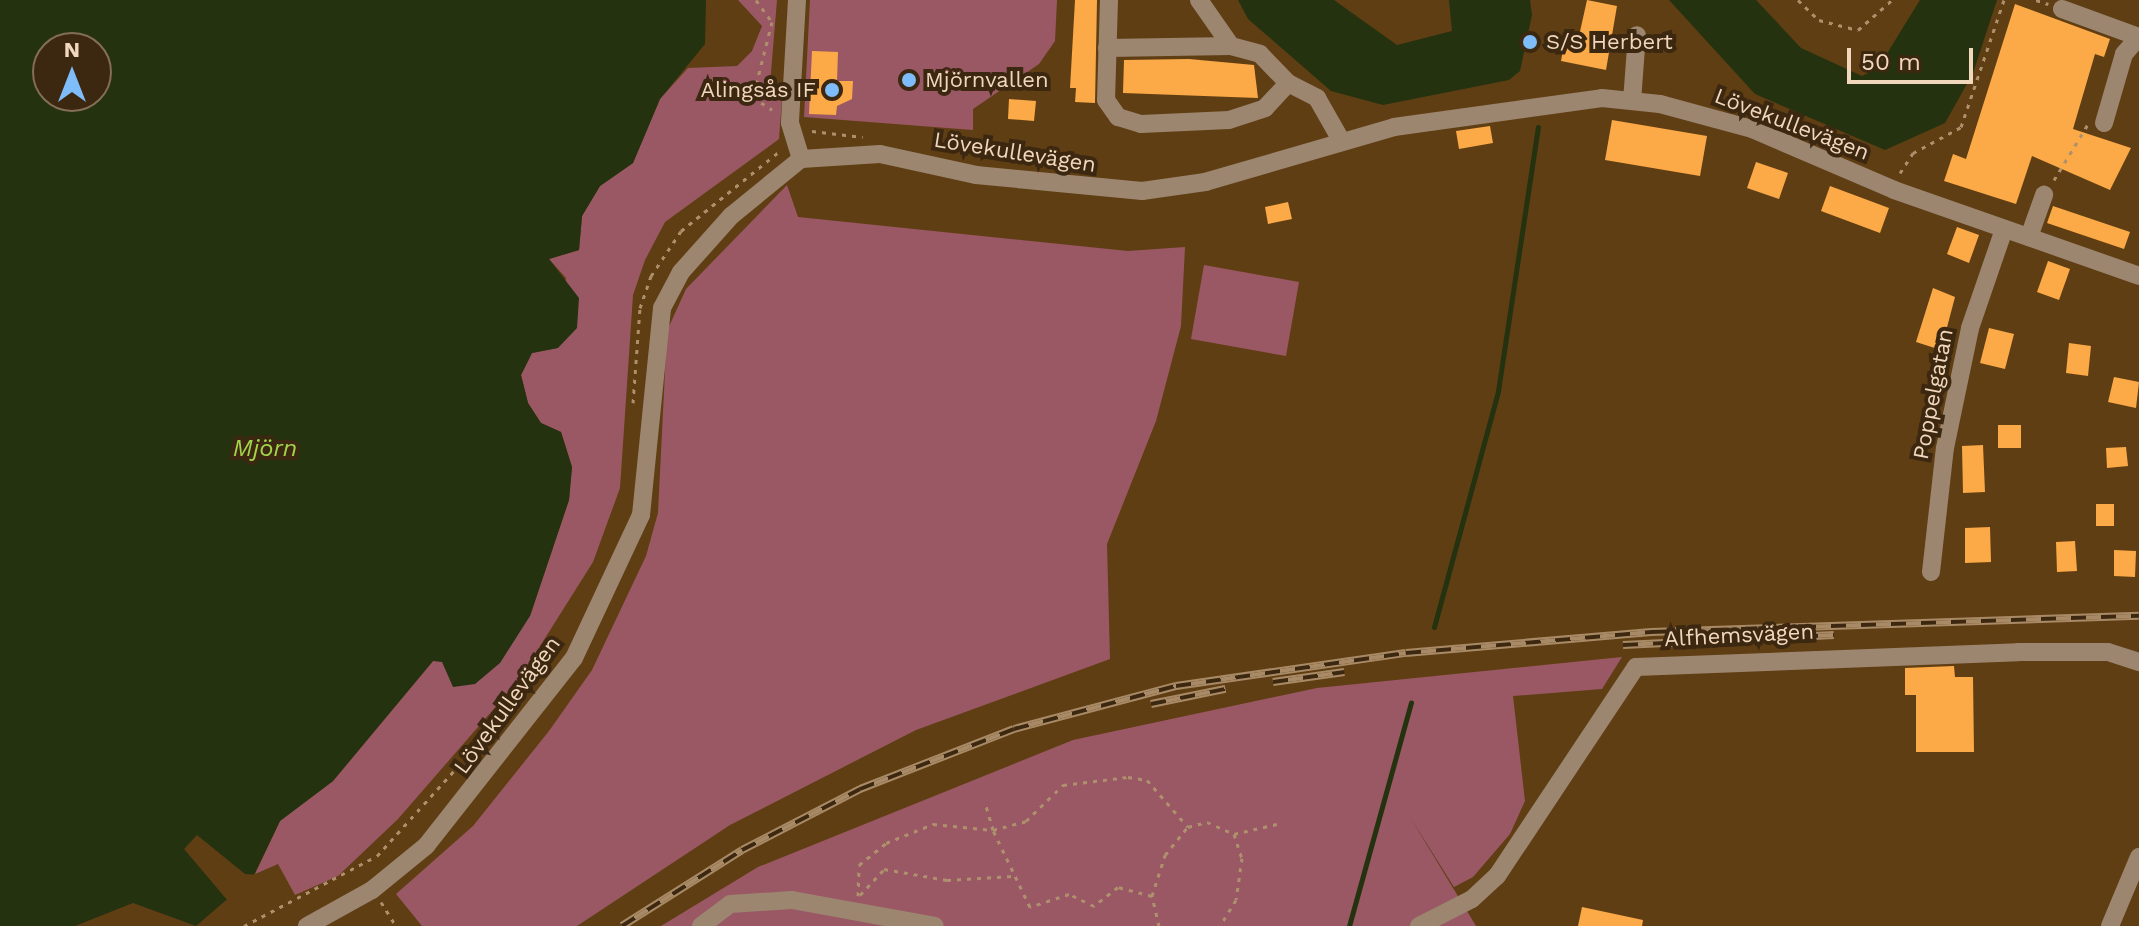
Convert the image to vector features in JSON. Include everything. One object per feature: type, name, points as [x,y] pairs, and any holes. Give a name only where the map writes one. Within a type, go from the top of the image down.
[{"type":"street","points":[[795,141],[797,0]]},
{"type":"street","points":[[1109,0],[1106,100],[1118,117],[1141,124],[1249,116],[1288,83]]},
{"type":"street","points":[[1199,0],[1231,46]]},
{"type":"street","points":[[2062,9],[2139,37],[2124,54],[2104,123]]},
{"type":"street","points":[[1632,101],[1637,35]]},
{"type":"street","points":[[1107,48],[1231,46],[1260,54],[1288,83],[1317,98],[1341,140]]},
{"type":"street","name":"Lövekullevägen","points":[[307,926],[372,890],[426,846],[479,785],[574,658],[641,515],[662,308],[681,272],[795,141],[880,154],[976,175],[1142,191],[1205,182],[1341,140],[1540,102],[1632,101],[1752,129],[2004,229],[2139,276]]},
{"type":"street","points":[[2029,237],[2044,195]]},
{"type":"street","name":"Poppelgatan","points":[[1931,572],[1945,448],[1970,328],[2004,229]]},
{"type":"street","name":"Alfhemsvägen","points":[[1419,926],[1472,899],[1497,876],[1636,667],[2002,652],[2108,652],[2139,662]]},
{"type":"street","points":[[2110,926],[2139,857]]},
{"type":"street","points":[[701,926],[730,904],[758,900],[856,904],[935,926]]},
{"type":"path","points":[[756,0],[772,22],[753,97],[795,141]]},
{"type":"path","points":[[1798,0],[1819,20],[1858,30],[1892,0]]},
{"type":"path","points":[[1909,184],[1896,179],[1913,153],[1966,119],[2004,0]]},
{"type":"path","points":[[2044,195],[2083,124],[2104,123]]},
{"type":"path","points":[[795,141],[813,130]]},
{"type":"path","points":[[633,406],[640,308],[651,276],[681,231],[813,130],[879,141]]},
{"type":"path","points":[[532,683],[565,633]]},
{"type":"path","points":[[244,926],[377,856],[512,707]]},
{"type":"path","points":[[856,904],[859,865],[886,843],[933,824],[993,830],[1026,821],[1063,785],[1128,777],[1147,780],[1188,827]]},
{"type":"path","points":[[986,805],[993,830],[1030,907],[1069,894],[1094,906],[1118,887],[1152,896]]},
{"type":"path","points":[[1159,926],[1152,896],[1165,855],[1188,827],[1207,822],[1234,834],[1277,824]]},
{"type":"path","points":[[1220,926],[1241,881],[1234,834]]},
{"type":"path","points":[[856,904],[884,869],[947,880],[1013,876]]},
{"type":"path","points":[[372,890],[396,926]]},
{"type":"shaded area","points":[[738,0],[777,0],[769,96],[782,99],[779,139],[665,222],[645,260],[633,295],[620,488],[593,562],[518,681],[398,819],[338,876],[295,895],[278,864],[255,874],[280,821],[333,781],[433,661],[530,616],[569,500],[572,467],[561,432],[541,423],[528,403],[521,375],[532,353],[557,348],[566,278],[549,259],[579,250],[582,216],[600,186],[633,163],[660,99],[688,68],[737,66],[752,51],[762,26]]},
{"type":"shaded area","name":"Mjörnvallen","points":[[810,0],[1057,0],[1055,41],[1039,64],[973,109],[973,130],[804,117]]},
{"type":"shaded area","points":[[787,185],[798,217],[1128,251],[1185,247],[1181,326],[1156,421],[1107,544],[1110,659],[916,730],[730,825],[577,926],[422,926],[396,894],[473,826],[549,731],[592,670],[646,556],[658,513],[667,331],[686,289]]},
{"type":"shaded area","points":[[1204,265],[1299,282],[1286,356],[1191,339]]},
{"type":"shaded area","points":[[1622,657],[1602,689],[1513,696],[1525,801],[1510,834],[1473,877],[1454,887],[1410,817],[1476,926],[661,926],[758,867],[1073,740],[1317,688]]},
{"type":"water","name":"Mjörn","points":[[0,0],[706,0],[705,44],[660,99],[633,163],[600,186],[582,216],[579,250],[549,259],[579,298],[577,328],[558,348],[532,353],[521,375],[528,403],[541,423],[561,432],[572,467],[569,500],[530,616],[500,663],[475,684],[453,687],[442,662],[433,661],[333,781],[280,821],[253,877],[196,926],[133,903],[75,926],[0,926]]},
{"type":"water","points":[[1238,0],[1334,0],[1397,45],[1452,31],[1449,0],[1530,0],[1532,15],[1520,71],[1509,80],[1383,105],[1331,91],[1248,19]]},
{"type":"water","points":[[1669,0],[1756,0],[1801,48],[1862,76],[1878,68],[1920,0],[1997,0],[1973,73],[1945,123],[1885,150],[1755,94]]},
{"type":"pier","points":[[197,835],[245,874],[259,875],[228,901],[184,849]]},
{"type":"building","points":[[1075,0],[1097,0],[1095,103],[1075,102],[1076,88],[1070,88]]},
{"type":"building","points":[[1587,0],[1617,6],[1606,70],[1561,61],[1566,33],[1579,36]]},
{"type":"building","points":[[2015,4],[2110,39],[2104,57],[2095,54],[2073,129],[2131,148],[2110,190],[2032,156],[2016,204],[1944,181],[1953,154],[1966,159]]},
{"type":"building","name":"Alingsås IF","points":[[812,51],[838,52],[837,81],[853,81],[852,99],[837,106],[836,115],[809,114]]},
{"type":"building","points":[[1189,59],[1254,65],[1258,98],[1123,93],[1124,60]]},
{"type":"building","points":[[1009,99],[1036,101],[1034,121],[1008,119]]},
{"type":"building","points":[[1612,120],[1707,136],[1700,176],[1605,160]]},
{"type":"building","points":[[1490,126],[1493,143],[1459,149],[1456,131]]},
{"type":"building","points":[[1756,162],[1788,173],[1779,199],[1747,188]]},
{"type":"building","points":[[1830,186],[1889,208],[1880,233],[1821,211]]},
{"type":"building","points":[[1288,202],[1292,219],[1268,224],[1265,207]]},
{"type":"building","points":[[2053,206],[2130,232],[2124,249],[2047,223]]},
{"type":"building","points":[[1957,227],[1979,235],[1969,263],[1947,254]]},
{"type":"building","points":[[2048,261],[2070,269],[2059,300],[2037,292]]},
{"type":"building","points":[[1933,288],[1955,297],[1941,350],[1916,342]]},
{"type":"building","points":[[1989,328],[2014,334],[2005,369],[1980,363]]},
{"type":"building","points":[[2069,343],[2091,346],[2088,376],[2066,373]]},
{"type":"building","points":[[2114,377],[2139,382],[2136,408],[2108,402]]},
{"type":"building","points":[[1998,425],[2021,425],[2021,448],[1998,448]]},
{"type":"building","points":[[1983,445],[1985,492],[1963,493],[1962,446]]},
{"type":"building","points":[[2126,447],[2128,466],[2107,468],[2106,448]]},
{"type":"building","points":[[2096,504],[2114,504],[2114,526],[2096,526]]},
{"type":"building","points":[[1990,527],[1991,562],[1965,563],[1965,528]]},
{"type":"building","points":[[2075,541],[2077,571],[2057,572],[2056,542]]},
{"type":"building","points":[[2114,550],[2136,551],[2135,577],[2114,576]]},
{"type":"building","points":[[1954,666],[1955,677],[1973,677],[1974,752],[1916,752],[1916,695],[1905,695],[1905,668]]},
{"type":"building","points":[[1582,907],[1643,920],[1642,926],[1578,926]]},
{"type":"waterway","points":[[1434,627],[1498,391],[1538,127]]},
{"type":"waterway","points":[[1349,926],[1411,702]]},
{"type":"railway","points":[[622,926],[742,850],[860,789],[1014,729],[1176,686],[1406,653],[1651,632],[2139,616]]},
{"type":"railway","points":[[1623,645],[1834,635]]},
{"type":"railway","points":[[1273,682],[1344,672]]},
{"type":"railway","points":[[1151,704],[1225,689]]},
{"type":"place","name":"S/S Herbert","points":[[1530,42]]},
{"type":"place","name":"Mjörnvallen","points":[[909,80]]},
{"type":"place","name":"Alingsås IF","points":[[832,90]]}]
